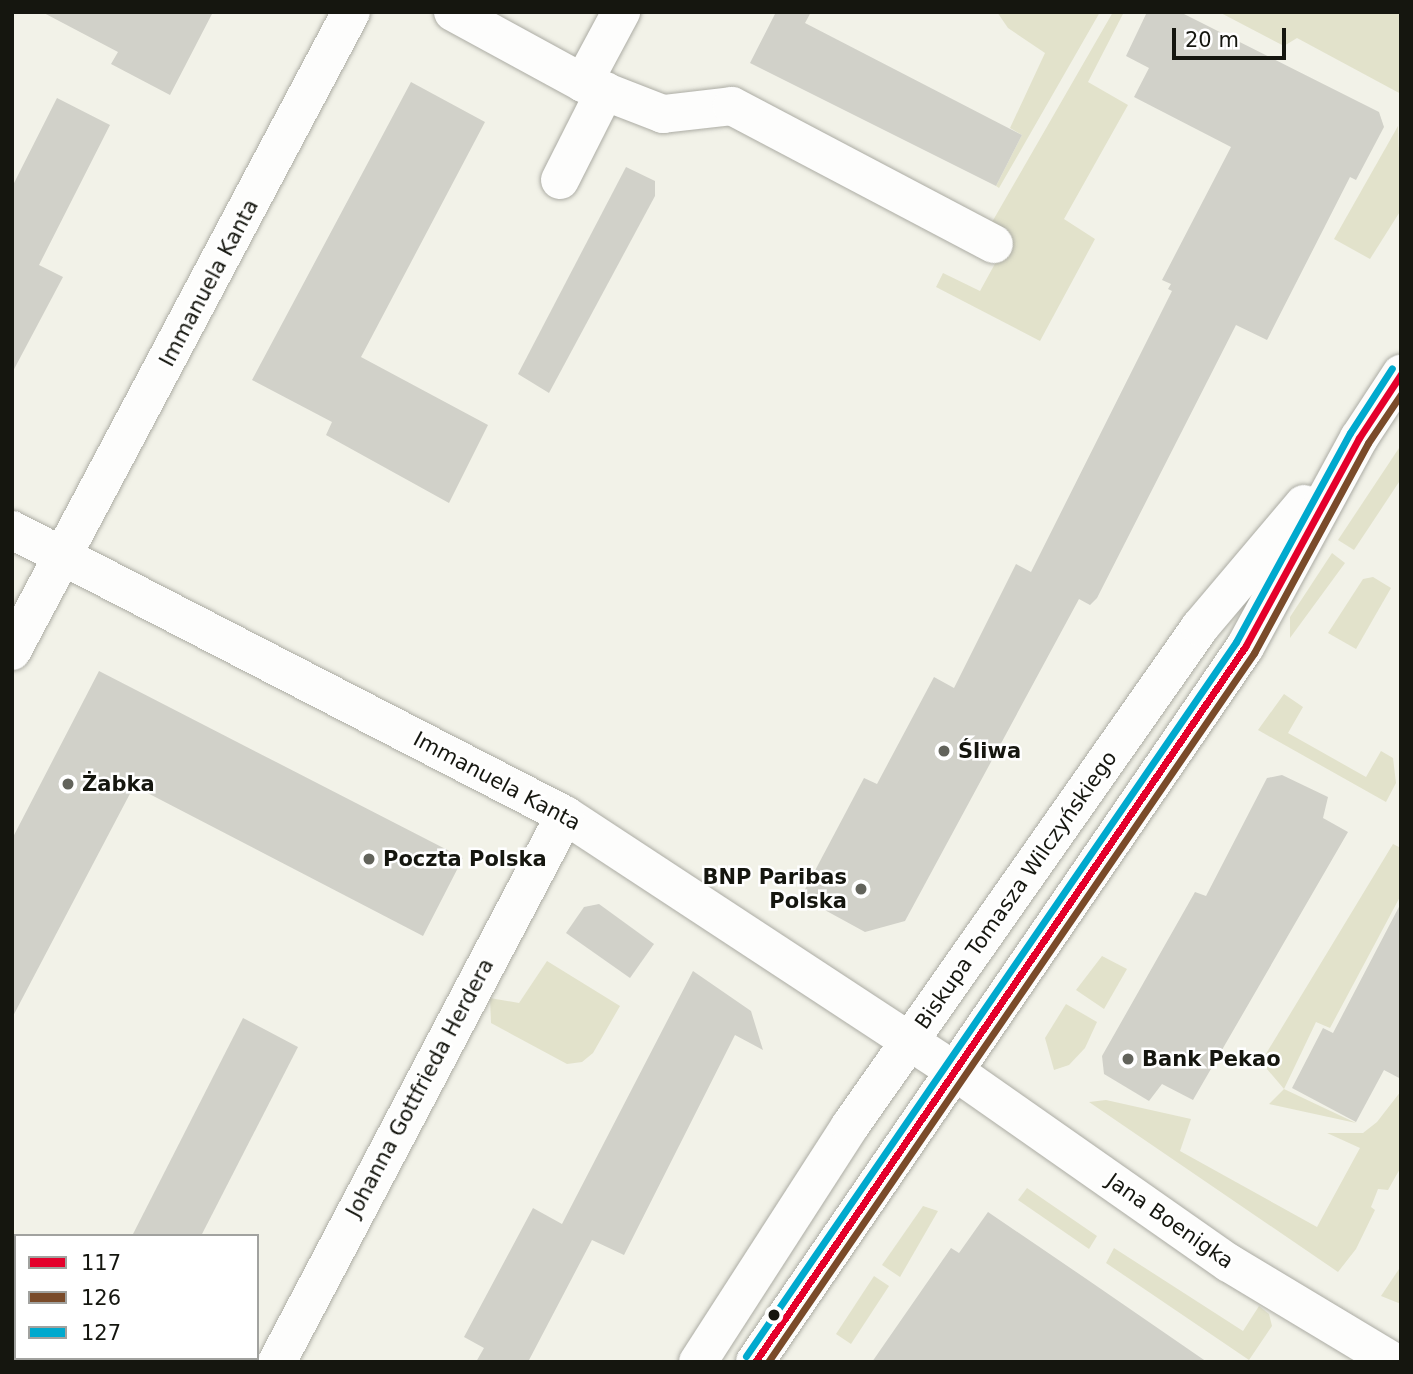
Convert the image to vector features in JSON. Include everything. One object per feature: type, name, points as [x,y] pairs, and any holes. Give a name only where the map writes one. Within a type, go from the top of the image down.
[{"type":"street","name":"Immanuela Kanta","points":[[65,553],[351,12]]},
{"type":"street","points":[[453,12],[594,87],[663,114],[732,106],[994,244]]},
{"type":"street","points":[[560,180],[621,12]]},
{"type":"street","name":"Biskupa Tomasza Wilczyńskiego","points":[[755,1362],[1245,647],[1359,438],[1401,374]]},
{"type":"street","name":"Biskupa Tomasza Wilczyńskiego","points":[[698,1362],[909,1041],[1200,628],[1359,438]]},
{"type":"street","name":"Immanuela Kanta","points":[[12,530],[65,553],[565,815],[953,1070]]},
{"type":"street","points":[[12,650],[65,553]]},
{"type":"street","name":"Johanna Gottfrieda Herdera","points":[[277,1362],[565,815]]},
{"type":"street","name":"Jana Boenigka","points":[[953,1070],[1229,1263],[1394,1362]]},
{"type":"green space","points":[[997,12],[1100,12],[999,188],[996,186],[1022,135],[1010,128],[1045,53],[1008,28]]},
{"type":"green space","points":[[1113,12],[1124,12],[1088,82],[1128,105],[1064,219],[1095,239],[1040,341],[936,287],[943,273],[980,291],[1008,240],[988,229]]},
{"type":"green space","points":[[1219,12],[1401,12],[1401,94],[1297,38],[1284,46]]},
{"type":"green space","points":[[1398,126],[1401,210],[1370,259],[1334,239]]},
{"type":"green space","points":[[1401,445],[1401,479],[1354,550],[1338,540]]},
{"type":"green space","points":[[1332,553],[1345,563],[1290,638],[1290,617]]},
{"type":"green space","points":[[1373,577],[1391,588],[1356,649],[1328,633],[1363,579]]},
{"type":"green space","points":[[1284,694],[1303,707],[1288,733],[1366,777],[1381,751],[1393,758],[1396,783],[1386,802],[1258,730]]},
{"type":"green space","points":[[1393,844],[1401,848],[1401,895],[1330,1028],[1316,1022],[1284,1089],[1261,1062]]},
{"type":"green space","points":[[1102,956],[1127,969],[1104,1009],[1076,990]]},
{"type":"green space","points":[[547,961],[620,1006],[593,1053],[582,1062],[567,1064],[491,1023],[490,998],[519,1003]]},
{"type":"green space","points":[[1066,1004],[1097,1022],[1085,1048],[1069,1065],[1054,1070],[1045,1038]]},
{"type":"green space","points":[[1284,1089],[1356,1123],[1269,1104]]},
{"type":"green space","points":[[1401,1091],[1401,1167],[1388,1190],[1378,1189],[1371,1207],[1375,1210],[1356,1249],[1338,1272],[1089,1102],[1106,1100],[1191,1119],[1180,1151],[1317,1227],[1360,1148],[1327,1133],[1363,1133],[1377,1122]]},
{"type":"green space","points":[[1027,1188],[1097,1236],[1089,1249],[1018,1200]]},
{"type":"green space","points":[[923,1206],[938,1211],[900,1277],[882,1265]]},
{"type":"green space","points":[[1114,1248],[1243,1331],[1259,1306],[1269,1314],[1272,1326],[1249,1360],[1106,1263]]},
{"type":"green space","points":[[1401,1266],[1401,1304],[1381,1296]]},
{"type":"green space","points":[[874,1276],[889,1286],[851,1344],[836,1334]]},
{"type":"building","points":[[42,12],[213,12],[170,95],[111,64],[118,52]]},
{"type":"building","points":[[776,12],[811,12],[805,23],[1022,135],[996,186],[750,63]]},
{"type":"building","points":[[1147,12],[1180,12],[1379,112],[1384,127],[1356,180],[1350,177],[1267,340],[1236,325],[1097,598],[1090,605],[1079,599],[905,921],[865,932],[801,897],[864,778],[877,784],[934,677],[954,688],[1016,564],[1031,572],[1172,291],[1168,289],[1171,284],[1162,280],[1231,147],[1134,97],[1149,68],[1126,56]]},
{"type":"building","points":[[411,82],[485,122],[361,357],[488,425],[449,503],[326,435],[332,422],[252,380]]},
{"type":"building","points":[[57,98],[110,125],[39,265],[63,277],[12,373],[12,187]]},
{"type":"building","points":[[626,167],[655,181],[655,196],[549,393],[518,374]]},
{"type":"building","points":[[99,671],[463,858],[423,936],[134,786],[12,1018],[12,839]]},
{"type":"building","points":[[1282,775],[1328,797],[1323,818],[1348,832],[1193,1100],[1162,1084],[1149,1101],[1104,1074],[1102,1056],[1195,892],[1206,896],[1267,778]]},
{"type":"building","points":[[1401,903],[1401,1079],[1384,1070],[1356,1122],[1292,1088],[1323,1028],[1333,1033]]},
{"type":"building","points":[[599,904],[654,944],[630,978],[566,933],[584,907]]},
{"type":"building","points":[[693,971],[751,1011],[763,1050],[735,1035],[624,1255],[592,1240],[528,1362],[476,1362],[484,1348],[464,1337],[533,1208],[562,1224]]},
{"type":"building","points":[[243,1018],[298,1047],[202,1234],[133,1234]]},
{"type":"building","points":[[988,1212],[1207,1362],[872,1362],[951,1248],[959,1253]]},
{"type":"transit line","name":"127","points":[[746,1356],[1236,642],[1350,433],[1392,368]]},
{"type":"transit line","name":"117","points":[[755,1362],[1245,647],[1359,438],[1401,374]]},
{"type":"transit line","name":"126","points":[[768,1362],[1254,653],[1368,443],[1401,394]]},
{"type":"place","name":"Śliwa","points":[[944,751]]},
{"type":"place","name":"Żabka","points":[[68,784]]},
{"type":"place","name":"Poczta Polska","points":[[369,859]]},
{"type":"place","name":"BNP Paribas Polska","points":[[861,889]]},
{"type":"place","name":"Bank Pekao","points":[[1128,1059]]}]
